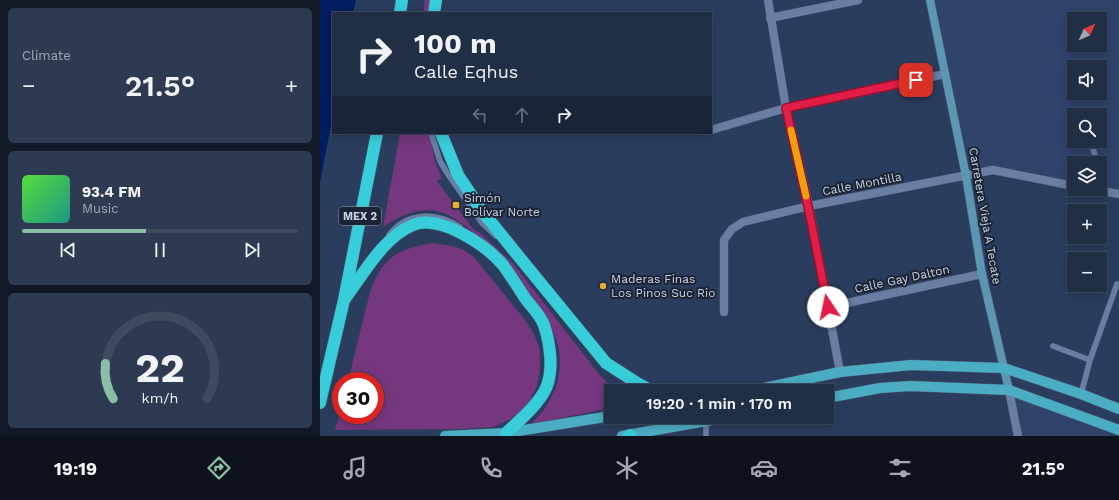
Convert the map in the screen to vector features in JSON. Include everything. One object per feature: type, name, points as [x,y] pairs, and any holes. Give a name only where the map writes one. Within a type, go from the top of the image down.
[{"type":"highway","points":[[400,12],[402,0]]},
{"type":"highway","points":[[434,12],[436,0]]},
{"type":"highway","name":"MEX 2","points":[[320,403],[344,300],[377,134]]},
{"type":"highway","points":[[440,134],[458,175],[482,211],[606,363],[639,384]]},
{"type":"highway","points":[[344,300],[379,253],[396,234],[414,225],[430,222],[451,228],[475,241],[485,249],[502,264],[544,324],[549,346],[551,366],[546,388],[530,411],[506,433]]},
{"type":"main road","points":[[783,384],[840,372],[911,365],[1004,368],[1081,394],[1119,409]]},
{"type":"main road","points":[[834,397],[880,388],[910,386],[1009,390],[1119,430]]},
{"type":"main road","points":[[445,436],[506,433],[604,417]]},
{"type":"main road","points":[[631,435],[690,424]]},
{"type":"street","points":[[768,0],[786,108],[808,206],[840,372]]},
{"type":"street","points":[[770,18],[858,0]]},
{"type":"street","name":"Carretera Vieja A Tecate","points":[[930,0],[966,176],[982,274],[1018,436]]},
{"type":"street","points":[[712,130],[786,108],[946,74]]},
{"type":"street","name":"Calle Montilla","points":[[724,312],[724,240],[732,229],[743,222],[808,206],[993,170],[1067,185]]},
{"type":"street","points":[[1107,192],[1119,194]]},
{"type":"street","name":"Calle Gay Dalton","points":[[828,307],[982,274]]},
{"type":"lane","points":[[431,134],[440,161],[482,224],[520,258]]},
{"type":"lane","points":[[1081,394],[1090,360],[1117,284]]},
{"type":"lane","points":[[1053,346],[1090,360]]},
{"type":"lane","points":[[706,424],[706,436]]},
{"type":"shaded area","points":[[320,0],[356,0],[353,12],[332,12],[332,120],[320,182]]},
{"type":"shaded area","points":[[425,0],[430,0],[428,12],[423,12]]},
{"type":"shaded area","points":[[934,0],[1119,0],[1119,189],[1107,188],[1107,156],[1067,156],[1067,183],[971,173]]},
{"type":"shaded area","points":[[400,134],[429,134],[435,161],[442,178],[437,181],[474,230],[479,232],[513,263],[598,373],[608,384],[604,384],[604,409],[531,424],[545,408],[550,399],[559,371],[559,350],[554,334],[543,314],[528,292],[491,249],[471,231],[453,218],[437,211],[422,210],[402,216],[383,227]]},
{"type":"shaded area","points":[[432,243],[452,246],[464,250],[475,258],[525,320],[534,334],[540,350],[540,369],[537,386],[530,400],[520,412],[509,420],[493,427],[461,429],[335,430],[337,424],[384,424],[384,372],[350,372],[370,292],[375,280],[380,271],[392,257],[400,252]]},
{"type":"shaded area","points":[[1006,390],[1119,433],[1119,436],[1015,436]]},
{"type":"slow traffic","points":[[791,130],[806,196]]},
{"type":"place","name":"Simón Bolívar Norte","points":[[456,205]]},
{"type":"place","name":"Maderas Finas Los Pinos Suc Rio","points":[[603,286]]},
{"type":"route","points":[[828,307],[808,206],[786,108],[916,80]]}]
